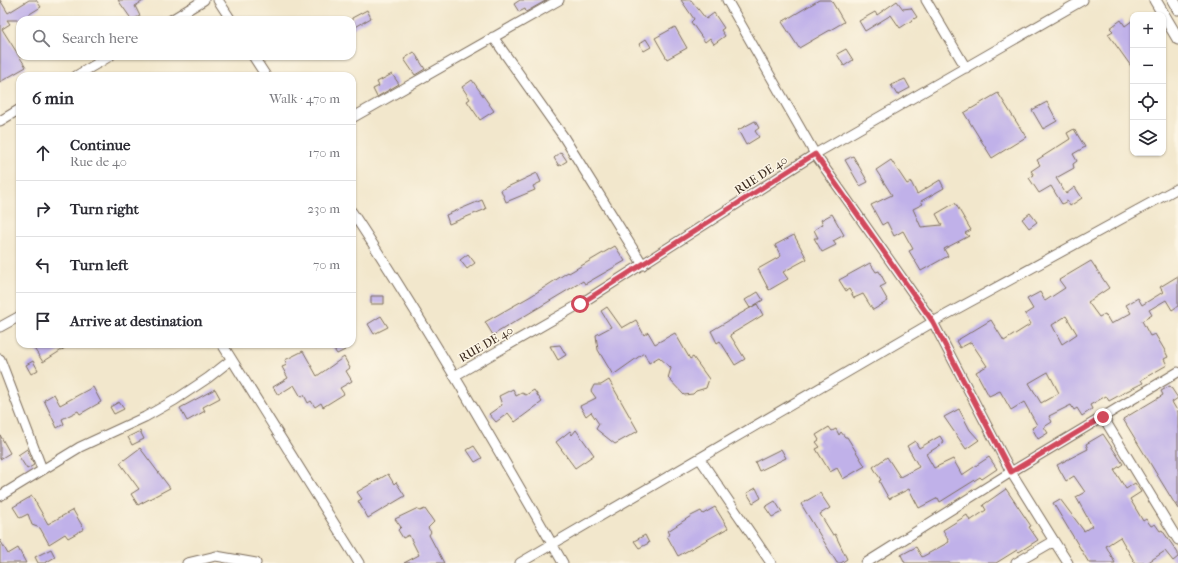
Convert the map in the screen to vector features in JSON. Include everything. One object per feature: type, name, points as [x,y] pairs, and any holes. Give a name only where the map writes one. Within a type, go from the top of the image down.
[{"type":"street","points":[[177,16],[204,0]]},
{"type":"street","points":[[218,0],[228,16]]},
{"type":"street","points":[[356,116],[559,0]]},
{"type":"street","points":[[727,0],[815,154],[933,322],[1011,472],[1068,563]]},
{"type":"street","points":[[926,0],[966,68]]},
{"type":"street","name":"RUE DE 40","points":[[456,375],[580,304],[815,154],[1083,0]]},
{"type":"street","points":[[1155,0],[1178,39]]},
{"type":"street","points":[[1172,0],[1178,9]]},
{"type":"street","points":[[493,37],[563,136],[643,265]]},
{"type":"street","points":[[83,72],[103,60]]},
{"type":"street","points":[[256,60],[263,72]]},
{"type":"street","points":[[0,121],[16,111]]},
{"type":"street","points":[[520,563],[933,322],[1178,188]]},
{"type":"street","points":[[356,218],[404,290],[456,375],[563,563]]},
{"type":"street","points":[[0,327],[16,318]]},
{"type":"street","points":[[224,348],[296,460],[359,563]]},
{"type":"street","points":[[0,358],[42,469]]},
{"type":"street","points":[[0,496],[80,447],[145,417],[169,404],[208,378],[231,360]]},
{"type":"street","points":[[866,563],[1011,472],[1178,372]]},
{"type":"street","points":[[1103,417],[1178,540]]},
{"type":"street","points":[[700,458],[771,563]]},
{"type":"street","points":[[1016,563],[1054,541]]},
{"type":"street","points":[[187,563],[216,556],[256,563]]},
{"type":"building","points":[[0,0],[8,13],[29,0],[36,0],[41,7],[29,16],[16,16],[16,20],[7,20],[10,24],[2,29],[16,51],[16,60],[22,60],[26,67],[0,82]]},
{"type":"building","points":[[118,0],[145,0],[135,6],[140,16],[129,16]]},
{"type":"building","points":[[520,0],[547,0],[526,12],[525,9],[519,12],[514,4]]},
{"type":"building","points":[[681,0],[691,0],[706,19],[714,13],[724,28],[721,30],[725,36],[714,44],[710,38],[705,42],[691,22],[694,19]]},
{"type":"building","points":[[819,0],[831,0],[844,22],[799,48],[782,22]]},
{"type":"building","points":[[897,1],[903,9],[911,8],[917,17],[900,28],[891,15],[865,31],[859,21],[875,12],[877,15]]},
{"type":"building","points":[[367,10],[371,18],[356,27],[356,16]]},
{"type":"building","points":[[1121,20],[1125,26],[1130,22],[1130,65],[1108,34],[1113,31],[1110,28]]},
{"type":"building","points":[[675,27],[687,48],[667,59],[655,38]]},
{"type":"building","points":[[646,39],[651,47],[644,51],[639,44]]},
{"type":"building","points":[[846,49],[853,60],[844,66],[837,54]]},
{"type":"building","points":[[414,52],[425,69],[415,75],[404,59]]},
{"type":"building","points":[[392,74],[399,84],[377,97],[373,89],[379,86],[377,82]]},
{"type":"building","points":[[905,79],[910,88],[897,95],[891,85]]},
{"type":"building","points":[[472,80],[494,111],[480,120],[467,101],[470,99],[462,87]]},
{"type":"building","points":[[998,93],[1026,137],[992,158],[964,113]]},
{"type":"building","points":[[1047,102],[1057,121],[1043,129],[1032,110]]},
{"type":"building","points":[[755,121],[759,128],[755,131],[759,137],[746,145],[738,130]]},
{"type":"building","points":[[1074,129],[1085,147],[1073,154],[1077,161],[1073,164],[1074,168],[1056,178],[1066,194],[1075,187],[1082,198],[1070,206],[1067,201],[1062,204],[1051,186],[1039,193],[1029,178],[1034,175],[1031,171],[1040,165],[1037,160],[1070,139],[1067,133]]},
{"type":"building","points":[[561,152],[567,161],[559,166],[554,158]]},
{"type":"building","points":[[853,156],[868,182],[860,186],[845,160]]},
{"type":"building","points":[[891,160],[907,184],[911,182],[917,194],[940,180],[944,188],[921,201],[923,204],[913,209],[921,227],[942,225],[936,214],[955,203],[971,230],[965,233],[969,236],[944,249],[948,256],[921,271],[909,251],[913,249],[903,231],[894,236],[887,222],[882,225],[871,205],[892,195],[876,170]]},
{"type":"building","points":[[537,173],[541,182],[533,186],[535,190],[506,202],[501,190]]},
{"type":"building","points":[[482,200],[486,209],[449,224],[446,215]]},
{"type":"building","points":[[1030,213],[1037,222],[1029,228],[1022,219]]},
{"type":"building","points":[[832,214],[844,235],[833,241],[836,245],[822,252],[814,238],[818,238],[814,230],[823,224],[821,220]]},
{"type":"building","points":[[794,235],[807,259],[783,272],[788,279],[769,290],[758,269],[781,256],[775,245]]},
{"type":"building","points":[[615,246],[625,261],[585,284],[583,281],[493,335],[485,322],[531,296],[568,272],[569,273]]},
{"type":"building","points":[[468,254],[475,263],[467,269],[460,260]]},
{"type":"building","points":[[1091,261],[1109,288],[1088,302],[1099,317],[1105,314],[1111,324],[1131,313],[1126,305],[1138,298],[1142,305],[1163,292],[1160,287],[1178,276],[1178,306],[1172,310],[1166,300],[1149,310],[1152,315],[1142,321],[1150,336],[1155,334],[1164,349],[1168,357],[1164,359],[1167,365],[1141,380],[1143,383],[1109,401],[1106,396],[1090,405],[1092,409],[1082,416],[1077,408],[1074,410],[1071,405],[1049,416],[1052,422],[1044,427],[1048,433],[1038,439],[1032,428],[1037,425],[1024,402],[1011,410],[1000,391],[989,396],[976,372],[987,366],[971,342],[960,348],[956,341],[991,320],[1004,341],[1031,324],[1025,314],[1033,309],[1027,299],[1040,292],[1045,301],[1065,288],[1059,280]],"holes":[[[1066,316],[1077,334],[1062,344],[1052,325]],[[1048,372],[1059,393],[1041,403],[1029,383]]]},
{"type":"building","points":[[870,263],[876,272],[879,271],[886,284],[880,287],[888,301],[873,310],[863,294],[854,298],[849,289],[846,291],[839,280]]},
{"type":"building","points":[[758,292],[763,300],[750,308],[745,300]]},
{"type":"building","points":[[371,296],[384,296],[384,304],[371,304]]},
{"type":"building","points":[[757,304],[763,315],[730,335],[745,359],[735,365],[720,341],[717,343],[711,331]]},
{"type":"building","points":[[607,307],[622,328],[636,320],[644,335],[648,332],[655,344],[675,333],[690,359],[693,357],[709,379],[706,388],[696,391],[693,394],[684,395],[668,378],[671,368],[659,357],[649,363],[644,353],[613,375],[598,350],[596,335],[611,327],[601,311]]},
{"type":"building","points":[[381,316],[388,327],[374,334],[368,324]]},
{"type":"building","points":[[560,345],[566,355],[558,360],[550,346]]},
{"type":"building","points":[[34,348],[65,348],[43,362]]},
{"type":"building","points":[[333,348],[344,348],[345,350],[337,354]]},
{"type":"building","points":[[303,351],[317,376],[344,357],[350,368],[346,371],[352,381],[340,388],[344,394],[323,407],[321,403],[315,407],[311,401],[308,403],[304,395],[301,397],[294,385],[278,395],[273,387],[288,378],[282,367],[287,365],[285,360]]},
{"type":"building","points":[[33,361],[38,370],[31,374],[26,365]]},
{"type":"building","points":[[609,380],[638,431],[615,444],[596,429],[599,424],[591,412],[586,416],[580,406],[596,398],[591,391],[594,385],[601,385]]},
{"type":"building","points":[[1170,386],[1178,398],[1172,402],[1178,412],[1178,509],[1123,419],[1163,395],[1161,391]]},
{"type":"building","points":[[93,387],[101,402],[80,414],[78,411],[62,419],[64,424],[57,428],[44,400],[54,394],[60,405]]},
{"type":"building","points":[[215,389],[220,398],[203,407],[205,411],[187,421],[180,408]]},
{"type":"building","points":[[513,389],[516,396],[522,393],[526,395],[534,390],[542,402],[515,422],[508,413],[496,422],[489,414],[502,405],[499,396]]},
{"type":"building","points":[[119,402],[124,409],[114,414],[110,407]]},
{"type":"building","points":[[959,409],[970,430],[979,440],[966,449],[944,417]]},
{"type":"building","points":[[829,427],[832,431],[836,429],[839,435],[841,432],[845,437],[847,437],[865,466],[843,479],[837,468],[830,472],[816,449],[820,447],[816,442],[819,440],[816,435]]},
{"type":"building","points":[[576,430],[594,455],[575,468],[556,442],[570,431],[572,435]]},
{"type":"building","points":[[140,431],[144,439],[132,445],[128,437]]},
{"type":"building","points":[[1103,434],[1123,464],[1114,470],[1126,489],[1135,483],[1141,492],[1130,499],[1143,521],[1146,519],[1151,526],[1155,524],[1160,531],[1162,530],[1178,553],[1178,557],[1173,561],[1165,551],[1147,563],[1135,563],[1120,537],[1106,546],[1115,563],[1089,563],[1053,503],[1060,499],[1084,531],[1092,526],[1076,497],[1085,492],[1074,476],[1066,481],[1057,465],[1088,449],[1086,444]]},
{"type":"building","points":[[0,435],[10,453],[0,459]]},
{"type":"building","points":[[940,436],[944,443],[926,454],[934,468],[953,459],[962,475],[989,457],[997,469],[982,479],[980,477],[940,502],[938,498],[919,508],[909,489],[889,499],[879,481],[881,480],[873,467],[887,457],[900,477],[919,467],[907,446],[915,441],[919,448]]},
{"type":"building","points":[[474,446],[482,458],[475,462],[467,450]]},
{"type":"building","points":[[140,448],[170,488],[138,505],[131,494],[139,489],[120,463]]},
{"type":"building","points":[[27,449],[34,465],[27,469],[18,455]]},
{"type":"building","points":[[781,449],[786,458],[759,471],[755,462]]},
{"type":"building","points":[[388,474],[394,484],[396,482],[405,496],[368,518],[358,501],[362,499],[357,492]]},
{"type":"building","points":[[756,488],[761,498],[753,503],[747,493]]},
{"type":"building","points":[[1006,489],[1031,526],[1029,527],[1038,540],[1019,552],[1017,550],[996,563],[905,563],[901,555],[916,547],[922,557],[949,542],[943,530],[967,515],[970,521],[986,510],[983,505]]},
{"type":"building","points":[[820,493],[830,508],[820,514],[833,535],[835,534],[847,559],[841,563],[837,563],[801,504]]},
{"type":"building","points":[[32,496],[48,524],[73,510],[84,529],[68,538],[65,534],[49,544],[40,528],[32,525],[28,514],[20,518],[13,507]]},
{"type":"building","points":[[775,501],[782,512],[772,517],[765,507]]},
{"type":"building","points":[[715,507],[728,528],[678,556],[667,536],[670,534],[668,531],[691,516],[701,511],[703,514]]},
{"type":"building","points":[[416,509],[420,511],[425,509],[434,522],[428,528],[431,532],[429,535],[444,563],[404,563],[419,555],[409,535],[403,538],[398,530],[401,527],[395,519]]},
{"type":"building","points":[[645,535],[649,543],[639,548],[634,541]]},
{"type":"building","points":[[0,540],[8,554],[18,548],[26,563],[0,563]]},
{"type":"building","points":[[51,549],[55,557],[45,563],[38,563],[35,557]]},
{"type":"route","points":[[580,304],[815,154],[933,322],[1011,472],[1103,417]]}]
